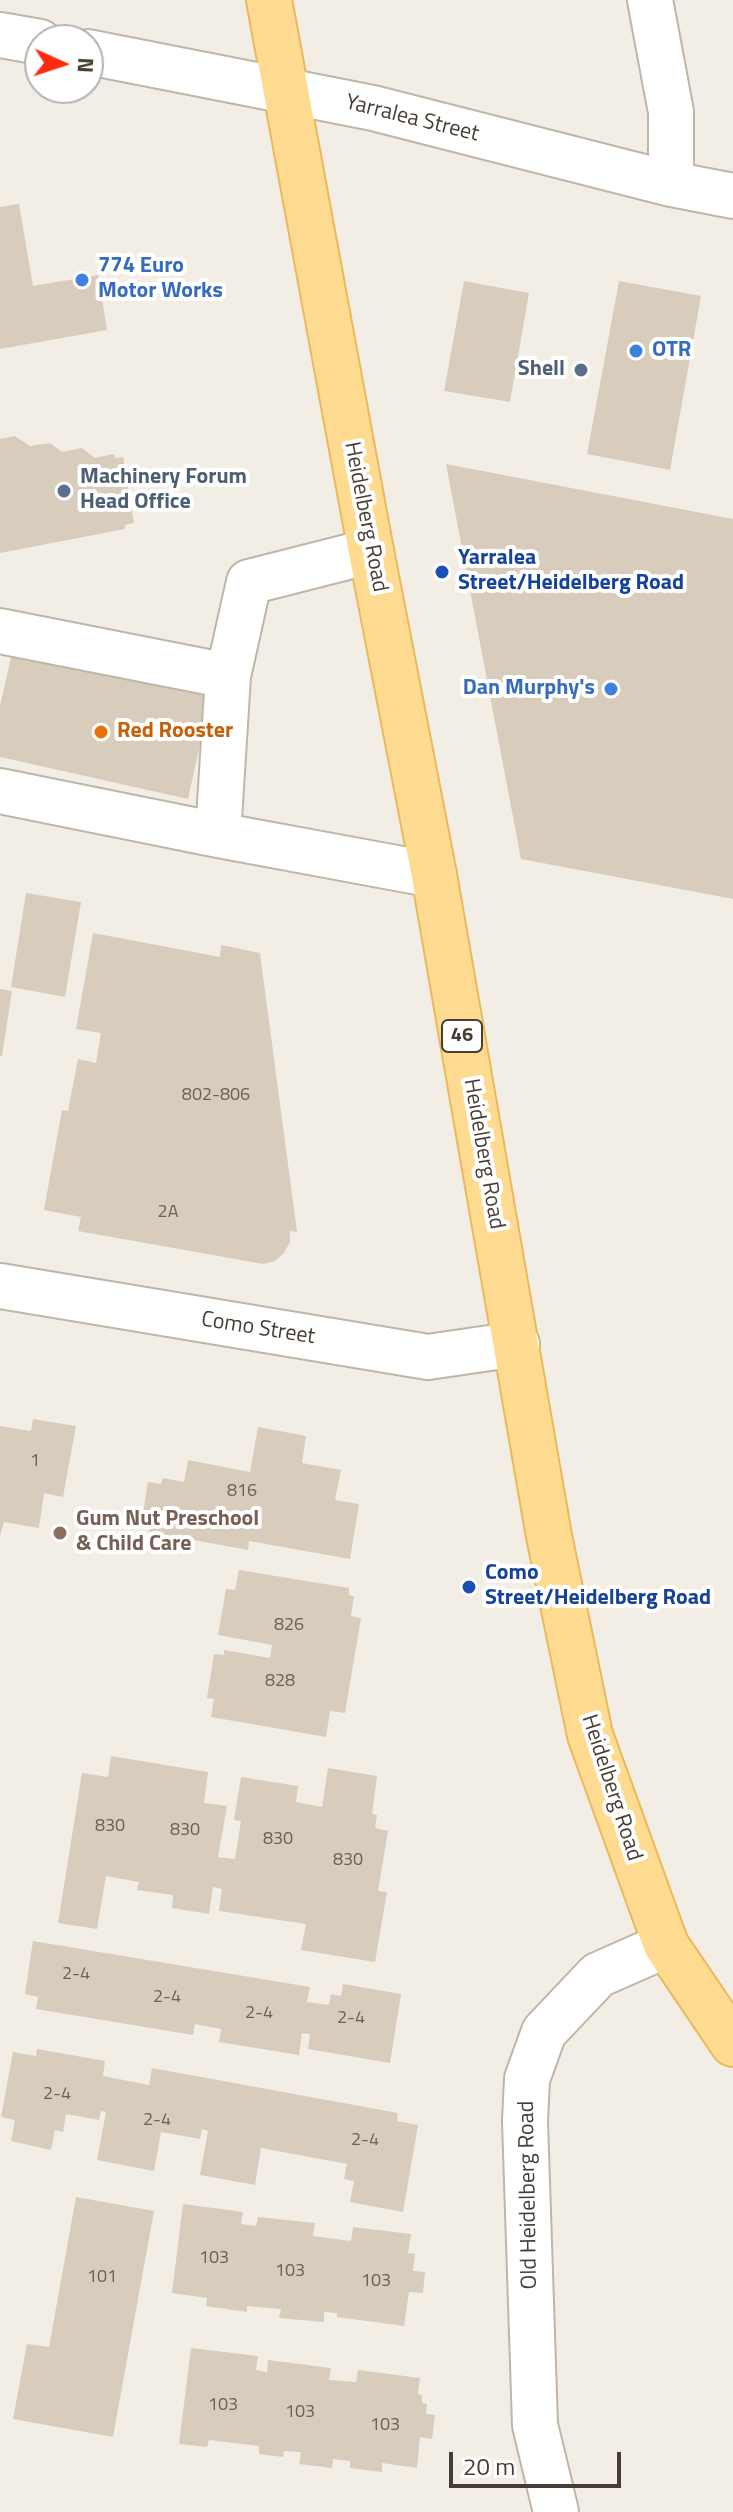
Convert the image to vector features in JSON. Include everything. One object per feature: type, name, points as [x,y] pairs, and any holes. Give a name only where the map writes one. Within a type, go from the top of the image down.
[{"type":"main road","name":"Heidelberg Road","points":[[269,0],[434,875],[549,1536],[590,1735],[666,1945],[733,2044]]},
{"type":"street","points":[[650,0],[671,112],[671,184]]},
{"type":"street","points":[[0,35],[24,39]]},
{"type":"street","name":"Yarralea Street","points":[[104,55],[373,108],[671,184],[733,196]]},
{"type":"street","points":[[218,835],[228,676],[249,582],[371,551]]},
{"type":"street","points":[[0,631],[228,676]]},
{"type":"street","points":[[0,791],[434,875]]},
{"type":"street","name":"Como Street","points":[[0,1286],[428,1357],[517,1344]]},
{"type":"street","name":"Old Heidelberg Road","points":[[556,2512],[535,2425],[525,2121],[527,2079],[544,2032],[598,1975],[666,1945]]},
{"type":"building","name":"774 Euro Motor Works","points":[[19,204],[33,286],[98,275],[107,330],[0,349],[0,207]]},
{"type":"building","points":[[464,281],[529,293],[510,402],[444,391]]},
{"type":"building","points":[[619,281],[701,296],[670,470],[587,454]]},
{"type":"building","name":"Machinery Forum Head Office","points":[[15,436],[30,446],[50,443],[62,452],[82,448],[95,458],[114,454],[115,458],[123,457],[134,523],[125,525],[125,529],[0,553],[0,439]]},
{"type":"building","name":"Dan Murphy's","points":[[446,464],[733,519],[733,899],[521,859]]},
{"type":"building","name":"Red Rooster","points":[[15,640],[213,686],[188,799],[0,757],[0,706]]},
{"type":"building","points":[[26,893],[81,902],[65,997],[11,987]]},
{"type":"building","points":[[93,933],[220,957],[221,945],[260,953],[297,1232],[290,1231],[290,1242],[275,1261],[263,1264],[78,1231],[81,1217],[44,1210],[62,1110],[68,1111],[78,1059],[96,1063],[101,1033],[76,1029]]},
{"type":"building","points":[[0,989],[12,991],[2,1056],[0,1056]]},
{"type":"building","points":[[33,1419],[76,1426],[63,1497],[44,1493],[39,1528],[4,1522],[0,1536],[0,1426],[31,1431]]},
{"type":"building","points":[[258,1427],[306,1436],[302,1463],[341,1470],[335,1500],[359,1504],[350,1559],[249,1541],[248,1550],[149,1532],[150,1527],[141,1526],[148,1482],[161,1484],[163,1478],[184,1482],[188,1460],[250,1472]]},
{"type":"building","points":[[239,1570],[349,1588],[349,1595],[354,1596],[351,1616],[361,1618],[345,1713],[330,1711],[326,1737],[211,1717],[214,1699],[207,1698],[214,1654],[224,1655],[224,1650],[270,1658],[272,1645],[218,1635],[226,1589],[235,1590]]},
{"type":"building","points":[[111,1756],[208,1772],[204,1803],[227,1806],[218,1857],[235,1859],[241,1821],[234,1820],[241,1777],[298,1786],[296,1802],[322,1807],[328,1768],[377,1776],[372,1814],[377,1815],[375,1828],[388,1831],[378,1891],[387,1892],[375,1962],[301,1950],[306,1924],[219,1911],[222,1889],[213,1887],[209,1914],[172,1908],[173,1895],[137,1890],[139,1882],[106,1876],[97,1929],[58,1923],[82,1773],[108,1777]]},
{"type":"building","points":[[33,1941],[310,1987],[307,2002],[329,2005],[331,1994],[341,1996],[343,1984],[401,1994],[390,2063],[308,2049],[310,2034],[302,2033],[299,2055],[219,2042],[221,2029],[195,2024],[193,2035],[36,2009],[38,1997],[25,1994]]},
{"type":"building","points":[[37,2049],[105,2061],[103,2076],[149,2085],[152,2068],[398,2113],[397,2121],[418,2125],[403,2212],[350,2202],[354,2181],[344,2179],[347,2164],[261,2148],[255,2185],[200,2175],[208,2131],[202,2129],[200,2139],[161,2132],[154,2171],[97,2160],[106,2112],[101,2111],[99,2120],[66,2114],[63,2132],[55,2130],[51,2150],[11,2141],[15,2120],[1,2117],[13,2052],[36,2056]]},
{"type":"building","points":[[76,2197],[154,2211],[113,2437],[13,2419],[27,2344],[49,2347]]},
{"type":"building","points":[[183,2204],[243,2212],[241,2224],[256,2226],[258,2217],[315,2223],[313,2236],[351,2241],[353,2227],[411,2234],[408,2253],[415,2254],[413,2271],[425,2272],[423,2293],[409,2292],[404,2326],[337,2317],[337,2313],[324,2312],[324,2322],[279,2318],[281,2309],[247,2306],[247,2312],[206,2306],[207,2298],[172,2293]]},
{"type":"building","points":[[191,2348],[258,2356],[256,2370],[267,2372],[268,2360],[331,2368],[329,2380],[356,2382],[358,2370],[420,2378],[418,2394],[422,2395],[422,2403],[427,2404],[426,2414],[435,2415],[432,2439],[420,2437],[417,2468],[382,2463],[382,2472],[350,2468],[350,2461],[333,2459],[332,2468],[299,2464],[301,2452],[284,2451],[283,2457],[259,2454],[259,2446],[209,2440],[207,2447],[179,2444]]},
{"type":"place","name":"774 Euro Motor Works","points":[[82,280]]},
{"type":"place","name":"OTR","points":[[636,351]]},
{"type":"place","name":"Shell","points":[[581,370]]},
{"type":"place","name":"Machinery Forum Head Office","points":[[64,491]]},
{"type":"place","name":"Yarralea Street/Heidelberg Road","points":[[442,572]]},
{"type":"place","name":"Dan Murphy's","points":[[611,689]]},
{"type":"place","name":"Red Rooster","points":[[101,732]]},
{"type":"place","name":"Gum Nut Preschool & Child Care","points":[[60,1533]]},
{"type":"place","name":"Como Street/Heidelberg Road","points":[[469,1587]]}]
